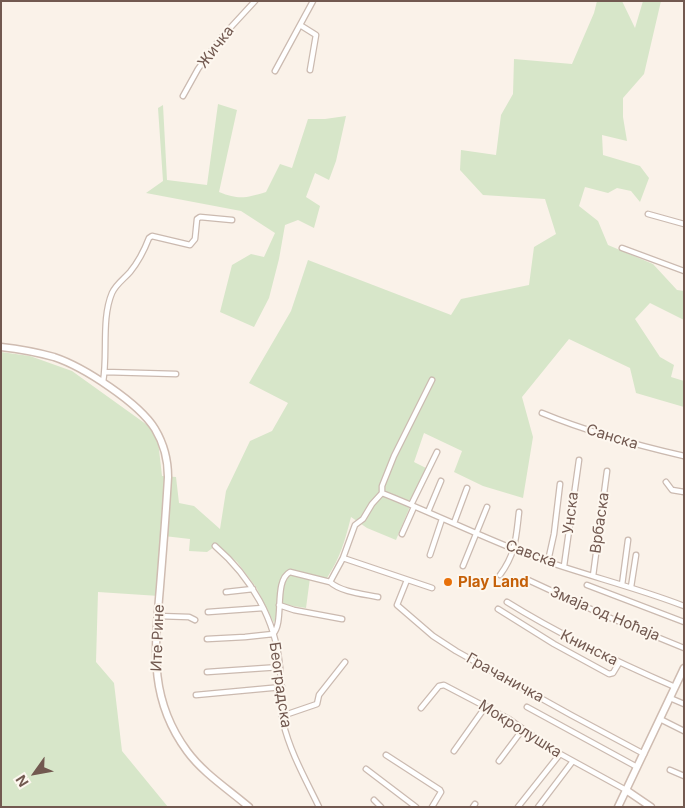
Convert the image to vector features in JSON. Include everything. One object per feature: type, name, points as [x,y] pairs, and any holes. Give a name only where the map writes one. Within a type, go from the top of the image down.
[{"type":"street","name":"Жичка","points":[[183,96],[198,69],[219,40],[255,1]]},
{"type":"street","points":[[275,71],[313,1]]},
{"type":"street","points":[[300,25],[316,35],[310,70]]},
{"type":"street","points":[[648,214],[684,224]]},
{"type":"street","points":[[1,347],[28,350],[56,358],[79,368],[103,382],[105,372],[105,337],[112,293],[140,258],[149,238],[152,236],[190,245],[194,239],[197,219],[232,220]]},
{"type":"street","points":[[622,248],[684,270]]},
{"type":"street","points":[[105,372],[176,374]]},
{"type":"street","points":[[330,582],[343,558],[355,525],[363,519],[372,504],[382,493],[383,484],[394,456],[432,380]]},
{"type":"street","name":"Ите Рине","points":[[103,382],[150,421],[162,442],[168,466],[156,668],[158,686],[168,718],[176,734],[192,757],[248,807]]},
{"type":"street","name":"Санска","points":[[542,413],[628,443],[684,456]]},
{"type":"street","points":[[402,534],[437,452]]},
{"type":"street","name":"Унска","points":[[564,566],[579,460]]},
{"type":"street","name":"Врбаска","points":[[592,576],[607,471]]},
{"type":"street","points":[[428,512],[441,481]]},
{"type":"street","points":[[666,482],[667,486],[672,490],[684,492]]},
{"type":"street","points":[[548,561],[554,534],[560,484]]},
{"type":"street","points":[[454,523],[467,488]]},
{"type":"street","name":"Савска","points":[[382,493],[514,549],[684,606]]},
{"type":"street","points":[[463,566],[487,507]]},
{"type":"street","points":[[500,574],[511,558],[514,549],[519,512]]},
{"type":"street","points":[[430,554],[442,519]]},
{"type":"street","points":[[622,585],[628,540]]},
{"type":"street","name":"Београдска","points":[[215,546],[236,565],[253,589],[263,608],[273,634],[280,667],[282,716],[290,743],[319,807]]},
{"type":"street","points":[[631,587],[636,555]]},
{"type":"street","points":[[343,558],[432,588]]},
{"type":"street","points":[[207,639],[273,634],[276,630],[284,577],[288,572],[330,582],[348,590],[378,597]]},
{"type":"street","name":"Змаја од Ноћаја","points":[[526,579],[608,617],[684,648]]},
{"type":"street","name":"Грачаничка","points":[[407,580],[397,605],[433,636],[502,677],[644,754]]},
{"type":"street","points":[[587,585],[684,622]]},
{"type":"street","points":[[226,592],[253,589]]},
{"type":"street","name":"Книнска","points":[[506,602],[544,626],[619,663],[675,687]]},
{"type":"street","points":[[279,605],[294,610],[342,619]]},
{"type":"street","points":[[208,612],[263,608]]},
{"type":"street","points":[[498,609],[561,648],[609,674],[613,673],[619,663]]},
{"type":"street","points":[[158,616],[189,617],[195,620]]},
{"type":"street","points":[[282,716],[317,704],[319,695],[345,662]]},
{"type":"street","points":[[207,672],[280,667]]},
{"type":"street","points":[[618,807],[684,668]]},
{"type":"street","name":"Мокролушка","points":[[422,708],[442,684],[486,706],[573,762],[626,790]]},
{"type":"street","points":[[196,695],[282,687]]},
{"type":"street","points":[[670,698],[684,704]]},
{"type":"street","points":[[454,751],[486,706]]},
{"type":"street","points":[[527,707],[637,767]]},
{"type":"street","points":[[660,719],[684,731]]},
{"type":"street","points":[[499,761],[523,729]]},
{"type":"street","points":[[518,807],[560,754]]},
{"type":"street","points":[[386,755],[440,790],[441,792],[432,807]]},
{"type":"street","points":[[538,807],[573,762]]},
{"type":"street","points":[[366,769],[416,807]]},
{"type":"street","points":[[670,770],[684,776]]},
{"type":"street","points":[[626,790],[651,807]]},
{"type":"street","points":[[374,800],[381,807]]},
{"type":"green space","points":[[597,1],[622,1],[635,28],[643,1],[661,1],[644,74],[623,98],[623,117],[627,141],[602,135],[603,155],[640,166],[649,178],[640,202],[631,191],[617,188],[608,193],[585,187],[579,206],[598,221],[608,245],[653,264],[677,290],[684,291],[684,320],[650,303],[635,319],[660,357],[674,365],[671,377],[684,381],[684,407],[636,393],[630,368],[569,339],[522,397],[533,437],[523,498],[483,486],[454,472],[462,451],[424,433],[414,462],[426,468],[396,540],[367,528],[351,517],[342,549],[327,578],[310,578],[306,608],[280,604],[274,623],[256,587],[237,562],[217,545],[207,552],[189,551],[190,539],[164,536],[159,596],[98,592],[96,662],[114,683],[122,751],[168,807],[1,807],[1,352],[30,356],[72,371],[157,432],[162,476],[176,477],[179,503],[194,506],[220,529],[226,491],[250,441],[272,431],[288,403],[249,383],[291,311],[308,260],[451,315],[461,299],[529,285],[534,247],[556,234],[545,199],[483,195],[460,170],[461,150],[496,155],[501,115],[513,94],[514,59],[572,64],[594,13]]},
{"type":"green space","points":[[218,104],[237,110],[219,192],[237,197],[248,197],[266,192],[280,164],[292,168],[308,119],[346,116],[336,161],[329,180],[315,173],[306,197],[320,206],[314,228],[298,220],[285,225],[269,298],[254,327],[220,312],[232,265],[251,254],[264,257],[275,233],[241,211],[146,193],[163,181],[158,108],[163,105],[167,180],[207,185]]},
{"type":"place","name":"Play Land","points":[[448,582]]}]
